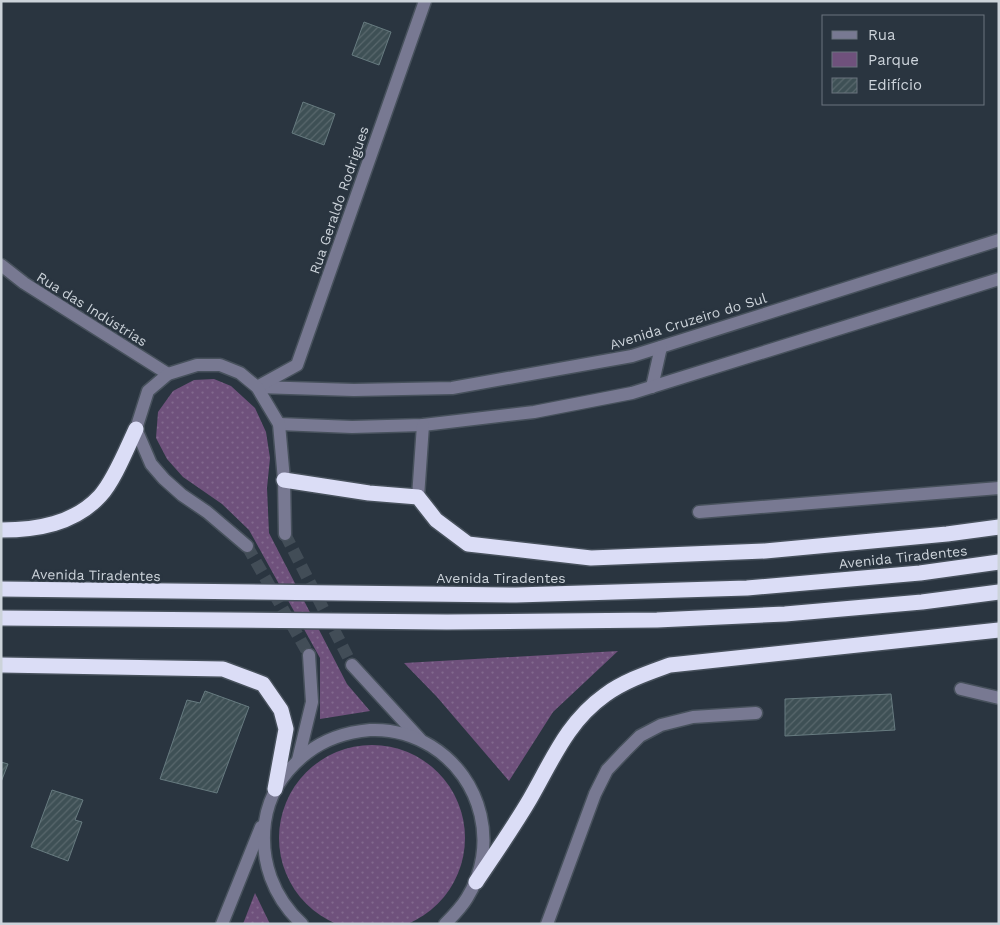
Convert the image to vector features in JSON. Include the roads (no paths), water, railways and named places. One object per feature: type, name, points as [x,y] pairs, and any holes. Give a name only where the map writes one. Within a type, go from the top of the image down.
[{"type":"highway","points":[[1,530],[48,526],[76,515],[100,496],[120,465],[136,429]]},
{"type":"highway","points":[[284,480],[369,493],[418,497],[436,520],[468,544],[591,558],[765,551],[947,534],[999,527]]},
{"type":"highway","name":"Avenida Tiradentes","points":[[1,590],[526,595],[747,588],[920,572],[999,562]]},
{"type":"highway","points":[[1,618],[447,622],[657,620],[785,614],[922,602],[999,592]]},
{"type":"highway","points":[[476,882],[529,800],[561,740],[580,717],[604,695],[633,679],[670,665],[999,630]]},
{"type":"highway","points":[[1,665],[223,669],[263,684],[280,710],[286,729],[276,789]]},
{"type":"street","name":"Rua Geraldo Rodrigues","points":[[257,387],[297,365],[425,1]]},
{"type":"street","name":"Avenida Cruzeiro do Sul","points":[[257,387],[354,390],[452,388],[632,356],[999,240]]},
{"type":"street","name":"Rua das Indústrias","points":[[1,265],[24,283],[168,374]]},
{"type":"street","points":[[279,424],[352,427],[423,425],[534,412],[632,393],[999,279]]},
{"type":"street","points":[[652,387],[661,347]]},
{"type":"street","points":[[247,546],[207,512],[182,495],[151,464],[136,429],[148,391],[168,374],[197,365],[220,365],[240,373],[257,387],[279,424],[284,480],[285,534]]},
{"type":"street","points":[[418,497],[423,425]]},
{"type":"street","points":[[699,512],[999,488]]},
{"type":"street","points":[[298,760],[312,702],[309,655]]},
{"type":"street","points":[[352,665],[422,740]]},
{"type":"street","points":[[961,689],[999,698]]},
{"type":"street","points":[[547,924],[595,794],[607,770],[625,751],[640,736],[661,725],[693,717],[756,713]]},
{"type":"street","points":[[222,924],[276,789],[285,774],[298,760],[322,743],[357,731],[379,730],[401,733],[422,740],[440,751],[455,765],[468,782],[477,800],[483,820],[482,862],[476,882],[467,899],[445,924]]},
{"type":"street","points":[[266,816],[263,837],[270,879],[280,898],[302,924]]},
{"type":"tunnel","points":[[285,534],[352,665]]},
{"type":"tunnel","points":[[247,546],[309,655]]}]
